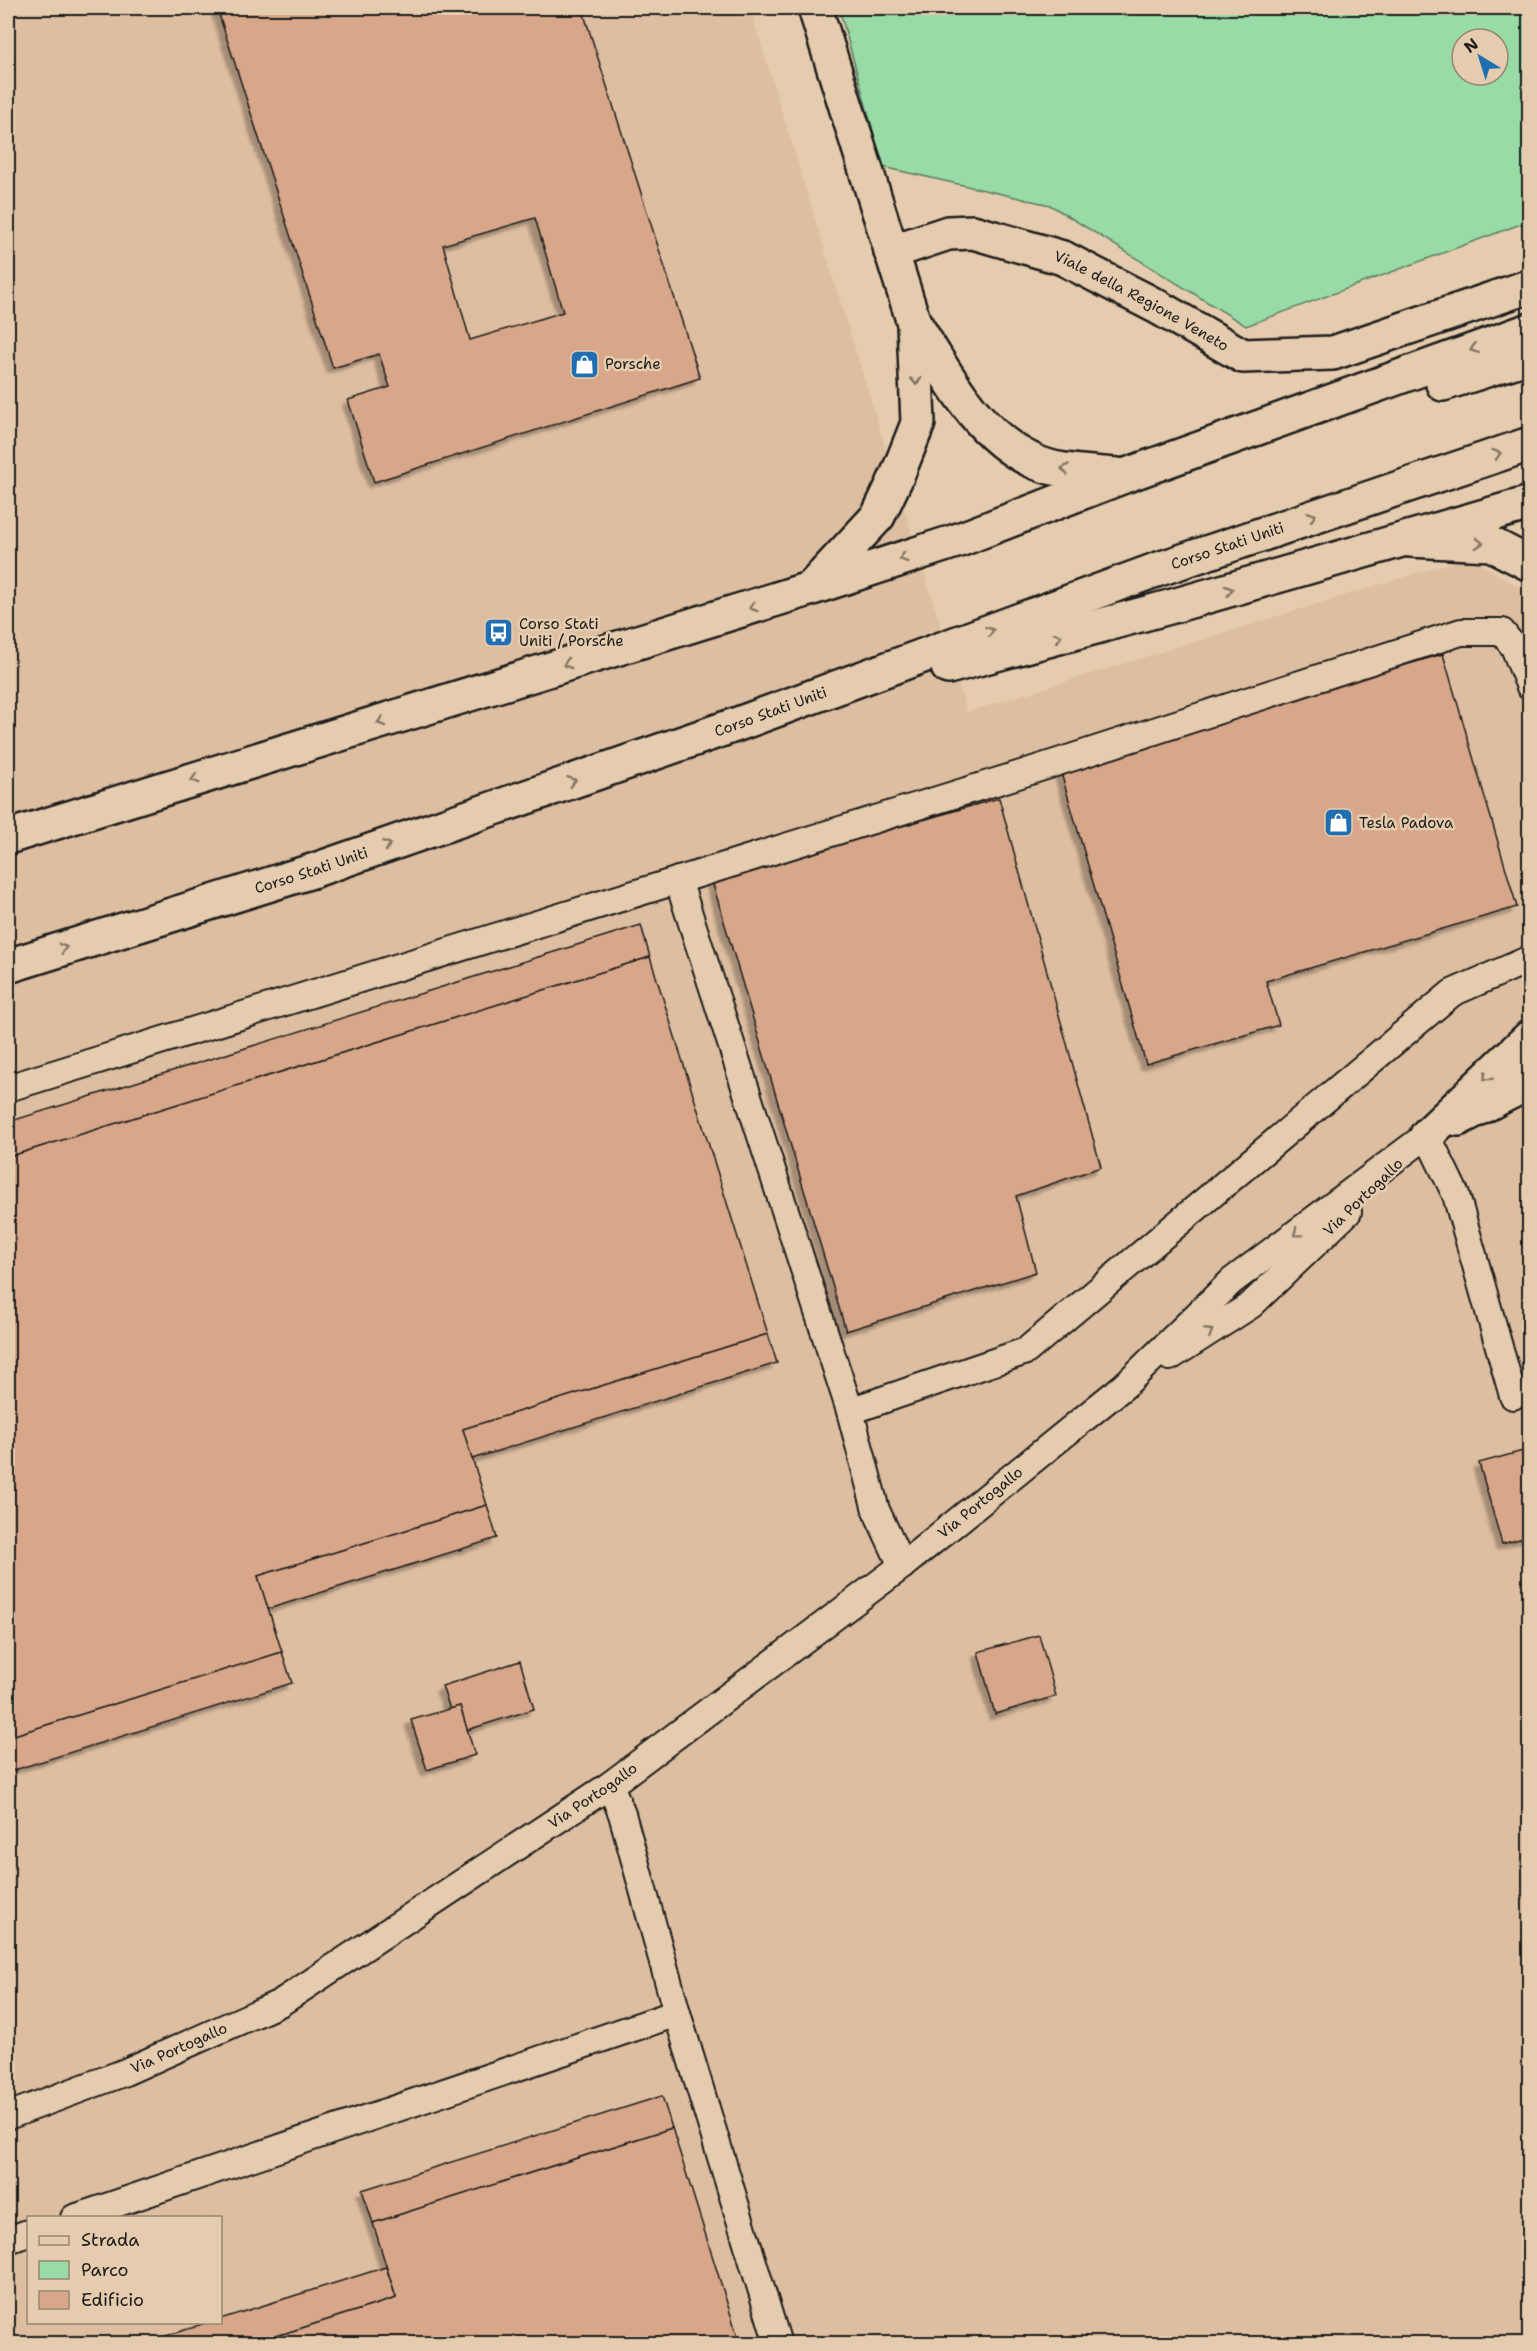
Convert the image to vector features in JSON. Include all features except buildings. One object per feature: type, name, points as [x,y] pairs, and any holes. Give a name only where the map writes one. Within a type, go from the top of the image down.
[{"type":"main road","points":[[815,8],[914,323],[967,405],[1000,441],[1031,461],[1059,469],[1124,476]]},
{"type":"main road","name":"Viale della Regione Veneto","points":[[891,252],[948,233],[974,232],[1063,258],[1156,306],[1243,356],[1333,353],[1530,286]]},
{"type":"main road","points":[[809,589],[879,516],[918,423],[914,323]]},
{"type":"main road","points":[[959,540],[1124,476],[1530,330]]},
{"type":"main road","points":[[8,837],[809,589],[1530,356]]},
{"type":"main road","name":"Corso Stati Uniti","points":[[8,966],[312,871],[738,724],[1153,571],[1374,494],[1530,444]]},
{"type":"main road","points":[[738,724],[1173,606],[1530,503]]},
{"type":"main road","points":[[1399,540],[1491,544],[1530,564]]},
{"type":"main road","name":"Via Portogallo","points":[[1427,1135],[1530,1037]]},
{"type":"main road","name":"Via Portogallo","points":[[1427,1135],[1530,1082]]},
{"type":"lane","points":[[8,1088],[1021,774],[1461,632],[1502,632],[1514,647],[1530,687]]},
{"type":"lane","points":[[678,880],[850,1412],[876,1510],[902,1566]]},
{"type":"lane","points":[[850,1412],[1026,1351],[1452,993],[1530,959]]},
{"type":"lane","points":[[1427,1135],[1456,1195],[1513,1396]]},
{"type":"lane","name":"Via Portogallo","points":[[8,2116],[123,2073],[280,2003],[609,1785],[902,1566],[1124,1386],[1232,1281],[1427,1135]]},
{"type":"lane","points":[[609,1785],[622,1814],[677,2013],[778,2343]]},
{"type":"lane","points":[[77,2216],[677,2013]]},
{"type":"lane","points":[[8,2240],[27,2233]]},
{"type":"shaded area","points":[[8,8],[750,8],[967,712],[1469,557],[1529,593],[1529,2343],[8,2344]]},
{"type":"green space","points":[[839,8],[1529,8],[1529,221],[1246,326],[1050,205],[883,167]]},
{"type":"place","name":"Porsche","points":[[584,364]]},
{"type":"place","name":"Corso Stati Uniti / Porsche","points":[[498,633]]},
{"type":"place","name":"Tesla Padova","points":[[1338,823]]}]
